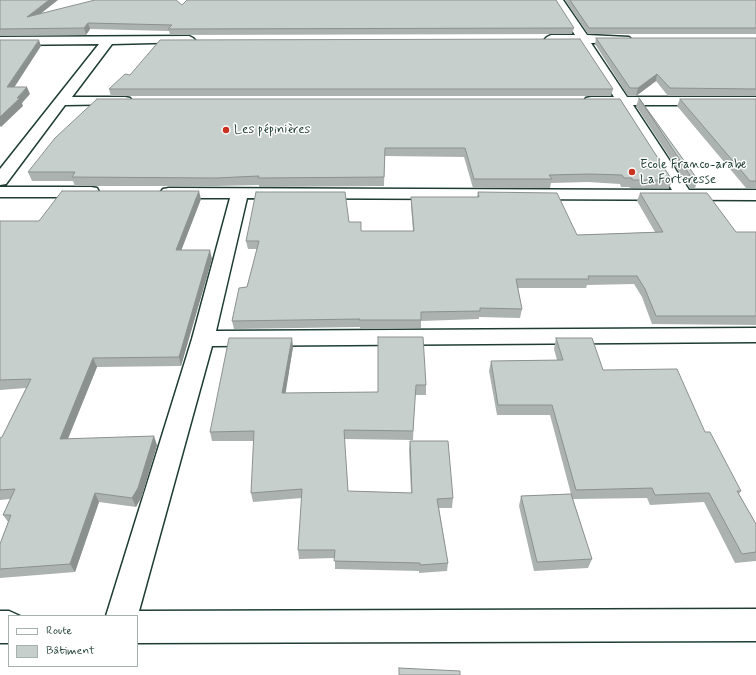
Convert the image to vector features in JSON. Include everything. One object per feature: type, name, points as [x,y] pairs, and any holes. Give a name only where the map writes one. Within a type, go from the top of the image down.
[{"type":"street","points":[[558,0],[581,39],[683,194]]},
{"type":"street","points":[[542,39],[637,39]]},
{"type":"street","points":[[0,41],[203,40]]},
{"type":"street","points":[[0,180],[108,41]]},
{"type":"street","points":[[61,102],[140,101]]},
{"type":"street","points":[[575,101],[756,101]]},
{"type":"street","points":[[0,192],[109,193]]},
{"type":"street","points":[[155,193],[756,195]]},
{"type":"street","points":[[122,615],[203,339],[240,194]]},
{"type":"street","points":[[203,339],[756,336]]},
{"type":"street","points":[[138,627],[756,625]]},
{"type":"building","points":[[0,0],[49,0],[27,17],[95,0],[176,0],[182,5],[187,0],[556,0],[574,28],[168,29],[172,25],[88,23],[84,28],[0,29]]},
{"type":"building","points":[[570,0],[756,0],[756,28],[589,28]]},
{"type":"building","points":[[596,38],[756,38],[756,89],[670,88],[657,74],[638,88],[630,88]]},
{"type":"building","points":[[580,39],[613,89],[109,89],[125,74],[130,75],[160,40]]},
{"type":"building","points":[[0,40],[39,40],[7,87],[27,87],[17,98],[20,98],[0,117]]},
{"type":"building","points":[[639,98],[698,180],[693,180]]},
{"type":"building","points":[[97,99],[620,99],[672,180],[632,180],[632,178],[624,178],[622,175],[590,174],[549,175],[552,179],[474,179],[465,148],[385,148],[384,177],[72,177],[75,172],[28,172],[55,138]]},
{"type":"building","points":[[680,99],[756,99],[756,181],[750,181]]},
{"type":"building","points":[[62,191],[199,191],[176,250],[210,250],[179,357],[93,358],[60,439],[154,436],[138,488],[132,498],[95,493],[70,564],[0,569],[0,544],[11,515],[3,515],[15,489],[0,490],[0,438],[2,437],[31,379],[0,380],[0,221],[39,221]]},
{"type":"building","points":[[256,192],[345,192],[349,222],[361,222],[361,231],[414,231],[411,197],[479,197],[478,192],[557,193],[577,235],[663,232],[640,193],[707,193],[736,232],[756,232],[756,316],[656,316],[645,289],[637,276],[588,276],[589,279],[516,279],[522,309],[480,308],[480,311],[421,312],[421,320],[359,320],[360,319],[232,321],[239,288],[247,287],[259,241],[246,241]]},
{"type":"building","points":[[378,337],[423,337],[426,385],[416,385],[413,431],[344,430],[348,491],[412,493],[410,441],[448,441],[453,498],[437,499],[448,563],[420,565],[420,563],[334,561],[335,550],[298,550],[302,489],[251,493],[254,431],[210,432],[229,338],[292,338],[282,393],[378,392]]},
{"type":"building","points":[[556,338],[592,338],[603,370],[677,369],[705,432],[710,432],[741,491],[737,491],[756,524],[756,552],[742,554],[709,493],[655,495],[652,488],[576,490],[552,405],[498,405],[491,361],[563,360]]},
{"type":"building","points":[[571,494],[592,559],[537,562],[521,496]]},
{"type":"building","points":[[399,668],[460,671],[460,675],[399,675]]},
{"type":"place","name":"Les pépinières","points":[[226,130]]},
{"type":"place","name":"Ecole Franco-arabe La Forteresse","points":[[632,172]]}]
